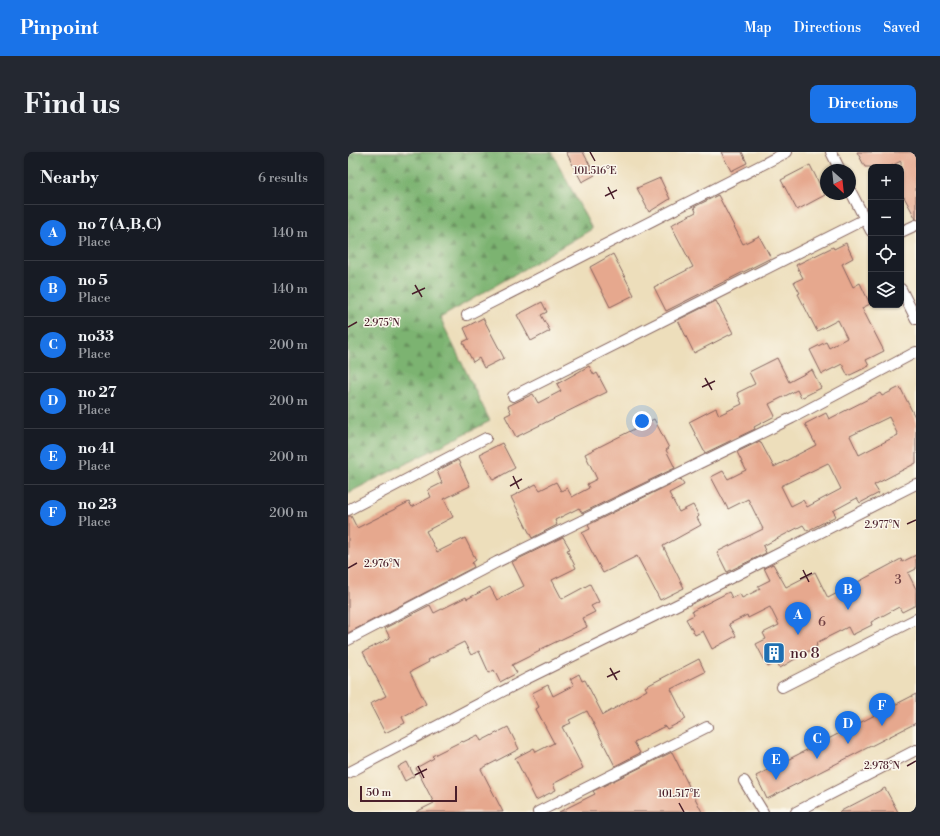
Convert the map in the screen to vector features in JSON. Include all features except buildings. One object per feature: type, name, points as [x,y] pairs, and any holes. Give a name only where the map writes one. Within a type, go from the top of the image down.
[{"type":"street","points":[[467,315],[787,152]]},
{"type":"street","points":[[831,152],[837,164]]},
{"type":"street","points":[[855,200],[868,225]]},
{"type":"street","points":[[513,396],[865,219]]},
{"type":"street","points":[[904,231],[916,225]]},
{"type":"street","points":[[904,295],[916,319]]},
{"type":"street","points":[[348,640],[604,508],[792,418],[916,352]]},
{"type":"street","points":[[348,510],[486,438]]},
{"type":"street","points":[[348,773],[526,679],[699,594],[916,484]]},
{"type":"street","points":[[782,687],[916,619]]},
{"type":"street","points":[[538,812],[708,727]]},
{"type":"street","points":[[796,812],[916,750]]},
{"type":"street","points":[[744,781],[763,812]]},
{"type":"green space","points":[[348,152],[552,152],[592,229],[440,318],[490,421],[348,493]]},
{"type":"place","name":"no 5","points":[[848,610]]},
{"type":"place","name":"no 7 (A,B,C)","points":[[798,635]]},
{"type":"place","name":"no 8","points":[[774,653]]},
{"type":"place","name":"no 23","points":[[882,726]]},
{"type":"place","name":"no 27","points":[[848,744]]},
{"type":"place","name":"no33","points":[[817,759]]},
{"type":"place","name":"no 41","points":[[776,780]]}]
